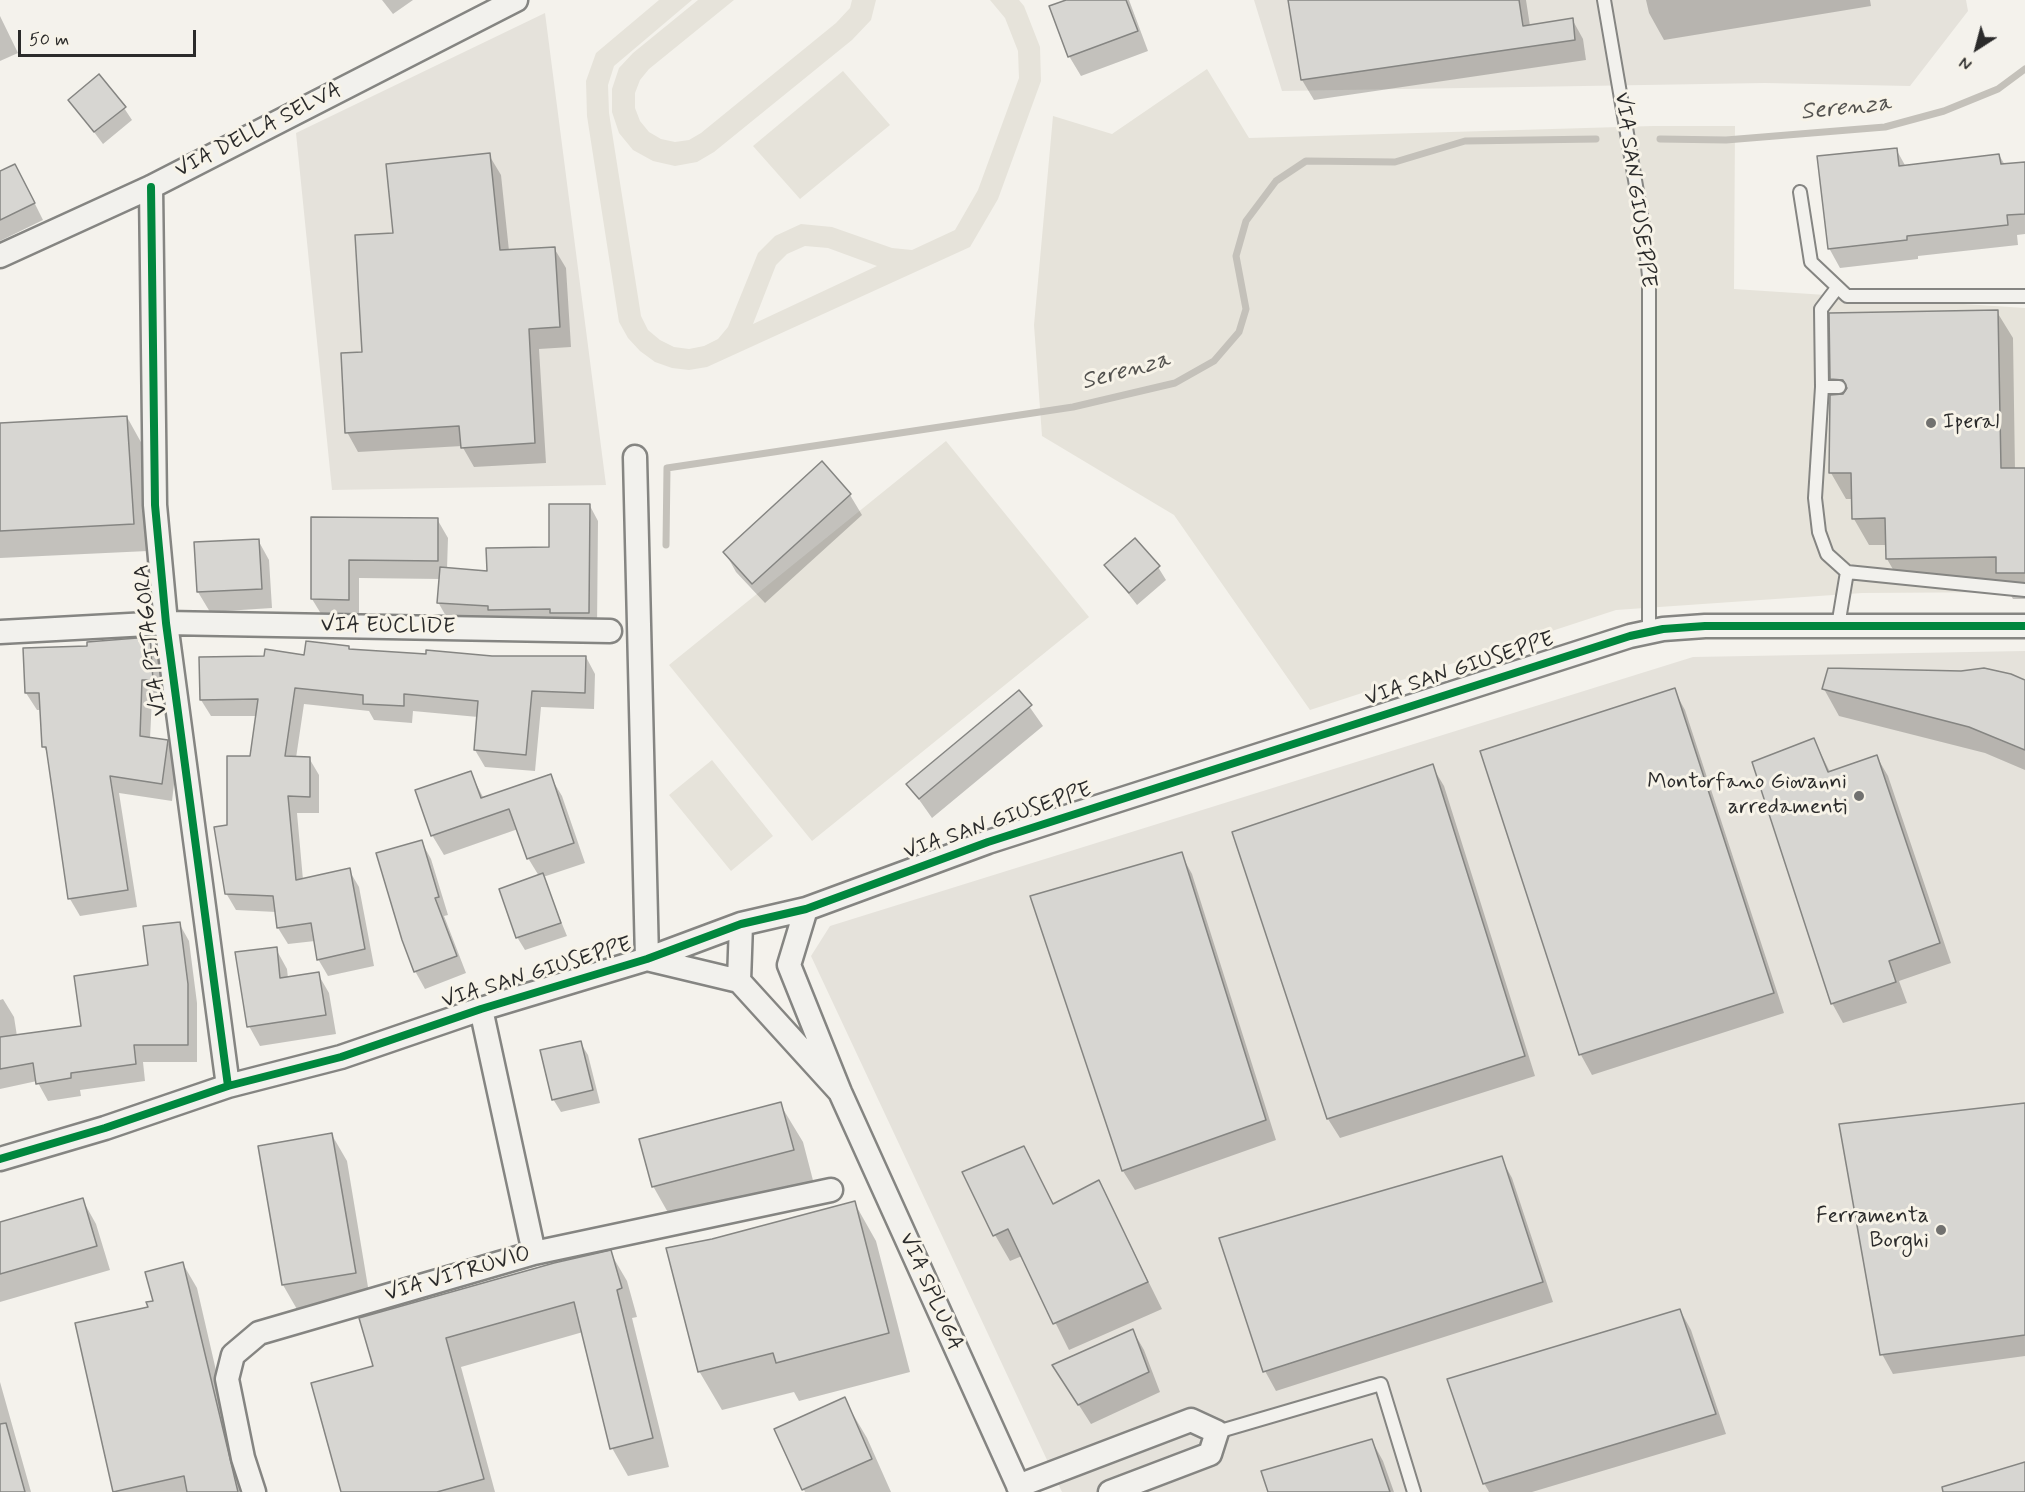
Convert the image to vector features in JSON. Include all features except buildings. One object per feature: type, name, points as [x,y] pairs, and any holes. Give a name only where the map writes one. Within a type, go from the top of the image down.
[{"type":"street","name":"VIA DELLA SELVA","points":[[0,256],[151,187],[516,0]]},
{"type":"street","name":"VIA PITAGORA","points":[[151,187],[152,443],[155,505],[166,623],[228,1086]]},
{"type":"street","name":"VIA SAN GIUSEPPE","points":[[635,457],[646,959]]},
{"type":"street","name":"VIA EUCLIDE","points":[[0,632],[166,623],[610,631]]},
{"type":"street","name":"VIA SAN GIUSEPPE","points":[[0,1159],[105,1128],[228,1086],[341,1057],[481,1010],[646,959],[741,924],[806,909],[999,838],[1580,651],[1648,632],[1705,626],[2025,626]]},
{"type":"street","name":"VIA SPLUGA","points":[[806,909],[789,965],[840,1092],[1019,1489]]},
{"type":"street","points":[[646,959],[739,981],[741,924]]},
{"type":"street","name":"VIA SPLUGA","points":[[739,981],[840,1092]]},
{"type":"street","points":[[481,1010],[534,1253]]},
{"type":"street","name":"VIA VITRUVIO","points":[[254,1492],[243,1458],[226,1379],[233,1355],[259,1333],[534,1253],[831,1190]]},
{"type":"street","points":[[1019,1489],[1191,1420],[1217,1432],[1210,1454],[1110,1492]]},
{"type":"lane","name":"VIA SAN GIUSEPPE","points":[[1604,0],[1649,276],[1648,632]]},
{"type":"lane","points":[[1800,192],[1811,262],[1847,296],[2025,296]]},
{"type":"lane","points":[[1838,288],[1821,309],[1822,387],[1815,498],[1820,532],[1827,554],[1847,572],[2025,590]]},
{"type":"lane","points":[[1822,387],[1839,387]]},
{"type":"lane","points":[[1838,626],[1847,572]]},
{"type":"lane","points":[[1217,1432],[1381,1384],[1414,1492]]},
{"type":"shaded area","points":[[659,0],[692,0],[614,66],[608,85],[609,113],[641,316],[648,330],[660,340],[674,347],[689,349],[704,346],[718,339],[728,327],[758,253],[775,236],[801,224],[832,227],[892,248],[912,250],[955,230],[978,190],[1019,78],[1018,51],[1005,18],[990,0],[1019,0],[1024,6],[1040,47],[1041,81],[998,199],[970,247],[707,367],[689,370],[672,368],[655,362],[628,338],[619,322],[587,116],[586,81],[596,53]],"holes":[[[805,246],[828,248],[877,266],[753,324],[776,265],[787,254]]]},
{"type":"shaded area","points":[[698,0],[734,0],[649,69],[640,80],[635,93],[635,108],[640,121],[649,132],[661,139],[675,142],[689,140],[701,133],[836,23],[850,8],[852,0],[876,0],[871,20],[852,40],[714,152],[697,162],[675,166],[653,161],[633,150],[619,133],[612,112],[612,89],[619,68],[633,53]]},
{"type":"shaded area","points":[[1254,0],[1966,0],[1968,11],[1910,86],[1765,83],[1282,91]]},
{"type":"shaded area","points":[[545,13],[606,485],[332,490],[296,133]]},
{"type":"shaded area","points":[[1207,69],[1249,138],[1653,126],[1735,126],[1734,289],[2025,308],[2025,592],[1862,593],[1616,610],[1310,710],[1174,515],[1042,436],[1034,325],[1053,116],[1112,134]]},
{"type":"shaded area","points":[[843,71],[890,125],[800,199],[753,146]]},
{"type":"shaded area","points":[[946,441],[1089,617],[812,841],[669,665]]},
{"type":"shaded area","points":[[2025,651],[2025,1492],[1062,1492],[811,956],[830,926],[1693,657]]},
{"type":"shaded area","points":[[712,760],[773,836],[731,871],[669,795]]},
{"type":"waterway","name":"Serenza","points":[[1660,139],[1726,140],[1885,127],[1944,111],[1998,89],[2025,69]]},
{"type":"waterway","name":"Serenza","points":[[666,545],[667,468],[1073,407],[1175,383],[1214,361],[1239,332],[1246,309],[1236,256],[1246,221],[1276,181],[1306,161],[1395,162],[1465,141],[1596,139]]},
{"type":"cycle path","points":[[151,187],[155,505],[166,623],[228,1086]]},
{"type":"cycle path","points":[[0,1159],[105,1128],[228,1086],[341,1057],[481,1009],[647,959],[741,924],[806,909],[988,842],[1630,636],[1663,629],[1705,626],[2025,626]]},
{"type":"place","name":"Iperal","points":[[1931,423]]},
{"type":"place","name":"Montorfano Giovanni arredamenti","points":[[1859,796]]},
{"type":"place","name":"Ferramenta Borghi","points":[[1941,1230]]}]
